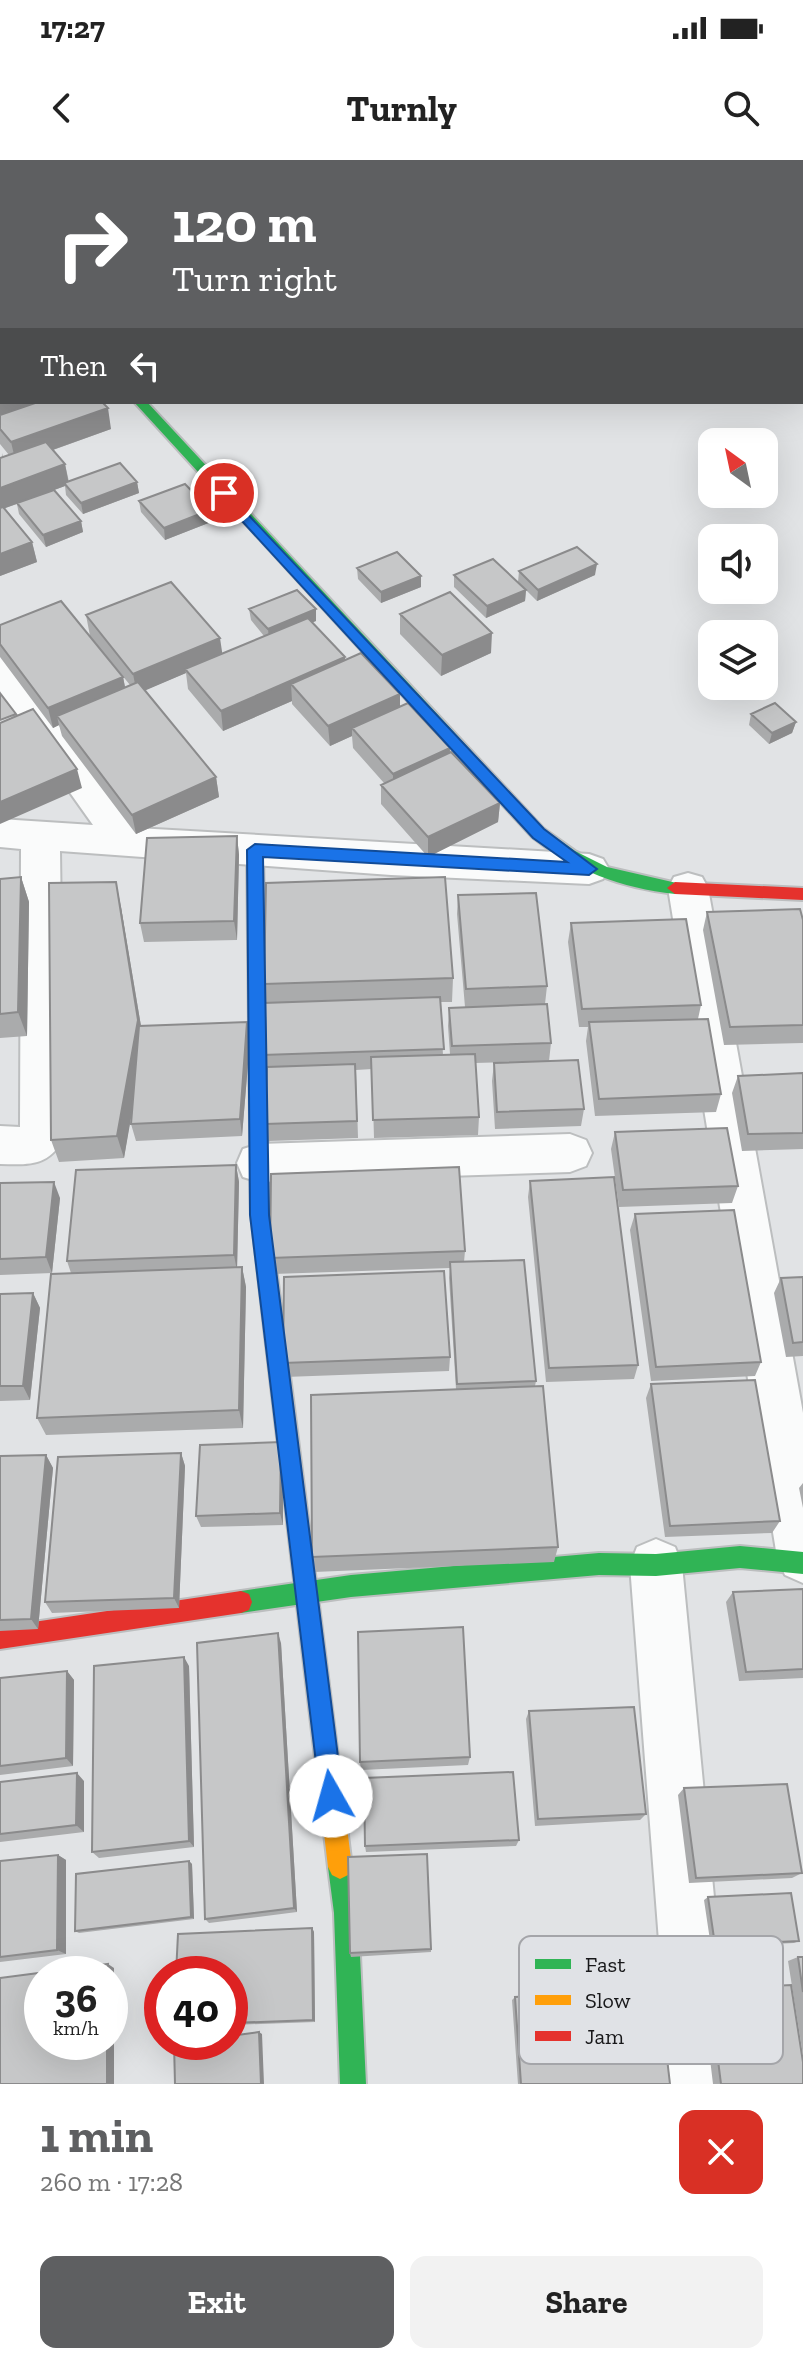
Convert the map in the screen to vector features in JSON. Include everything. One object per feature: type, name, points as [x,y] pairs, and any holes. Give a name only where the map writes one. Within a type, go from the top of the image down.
[{"type":"street","points":[[142,404],[538,833],[589,869]]},
{"type":"street","points":[[0,665],[34,719],[126,842]]},
{"type":"street","points":[[0,1145],[33,1146],[42,1137],[20,834],[589,869],[622,879],[688,888],[803,894]]},
{"type":"street","points":[[255,850],[260,1215],[346,1913],[353,2084]]},
{"type":"street","points":[[0,1638],[306,1593],[599,1564],[656,1565],[740,1557],[803,1560],[688,888]]},
{"type":"street","points":[[259,1163],[570,1153]]},
{"type":"street","points":[[656,1565],[688,1936]]},
{"type":"street","points":[[699,2064],[701,2084]]},
{"type":"building","points":[[32,404],[104,404],[108,408],[11,442],[0,429],[0,415]]},
{"type":"building","points":[[46,442],[65,464],[0,488],[0,458]]},
{"type":"building","points":[[120,463],[137,482],[81,503],[64,483]]},
{"type":"building","points":[[185,484],[210,510],[164,528],[139,501]]},
{"type":"building","points":[[54,490],[81,521],[43,535],[17,503]]},
{"type":"building","points":[[3,507],[32,542],[0,554],[0,508]]},
{"type":"building","points":[[577,547],[597,564],[538,590],[519,571]]},
{"type":"building","points":[[397,552],[421,576],[381,592],[357,568]]},
{"type":"building","points":[[493,559],[526,590],[487,606],[454,575]]},
{"type":"building","points":[[171,582],[220,638],[133,674],[86,615]]},
{"type":"building","points":[[297,590],[316,609],[268,629],[249,609]]},
{"type":"building","points":[[450,592],[492,633],[442,655],[400,614]]},
{"type":"building","points":[[61,601],[123,677],[48,708],[0,644],[0,625]]},
{"type":"building","points":[[308,618],[345,657],[221,711],[185,669]]},
{"type":"building","points":[[361,653],[400,694],[328,726],[291,684]]},
{"type":"building","points":[[138,682],[216,777],[132,815],[57,716]]},
{"type":"building","points":[[0,693],[16,714],[0,720]]},
{"type":"building","points":[[408,703],[450,748],[393,774],[352,728]]},
{"type":"building","points":[[775,703],[796,722],[772,733],[751,714]]},
{"type":"building","points":[[33,709],[77,769],[0,802],[0,723]]},
{"type":"building","points":[[451,752],[500,803],[428,837],[381,785]]},
{"type":"building","points":[[237,836],[234,921],[140,923],[147,838]]},
{"type":"building","points":[[21,877],[18,1012],[0,1014],[0,879]]},
{"type":"building","points":[[445,877],[453,978],[264,984],[266,883]]},
{"type":"building","points":[[116,882],[138,1020],[117,1136],[51,1140],[49,883]]},
{"type":"building","points":[[536,893],[547,986],[466,989],[458,895]]},
{"type":"building","points":[[800,909],[803,920],[803,1025],[730,1027],[707,912]]},
{"type":"building","points":[[686,919],[701,1005],[582,1009],[571,923]]},
{"type":"building","points":[[440,997],[444,1049],[262,1055],[263,1003]]},
{"type":"building","points":[[547,1004],[551,1043],[452,1046],[449,1008]]},
{"type":"building","points":[[708,1019],[721,1094],[599,1099],[589,1022]]},
{"type":"building","points":[[247,1022],[240,1119],[131,1124],[139,1026]]},
{"type":"building","points":[[475,1054],[479,1117],[373,1120],[371,1057]]},
{"type":"building","points":[[578,1060],[584,1109],[497,1112],[494,1063]]},
{"type":"building","points":[[355,1064],[357,1121],[265,1124],[267,1067]]},
{"type":"building","points":[[803,1073],[803,1133],[748,1134],[738,1076]]},
{"type":"building","points":[[727,1128],[738,1186],[623,1190],[615,1132]]},
{"type":"building","points":[[236,1165],[234,1255],[67,1261],[76,1170]]},
{"type":"building","points":[[459,1167],[465,1251],[270,1258],[271,1174]]},
{"type":"building","points":[[614,1177],[638,1365],[549,1368],[530,1181]]},
{"type":"building","points":[[54,1182],[46,1257],[0,1259],[0,1183]]},
{"type":"building","points":[[734,1210],[761,1362],[656,1367],[635,1214]]},
{"type":"building","points":[[524,1260],[536,1381],[457,1384],[450,1262]]},
{"type":"building","points":[[242,1267],[239,1410],[37,1418],[51,1274]]},
{"type":"building","points":[[444,1271],[450,1357],[283,1363],[284,1277]]},
{"type":"building","points":[[803,1277],[803,1342],[793,1343],[781,1278]]},
{"type":"building","points":[[33,1293],[23,1386],[0,1386],[0,1294]]},
{"type":"building","points":[[755,1380],[780,1521],[670,1526],[651,1384]]},
{"type":"building","points":[[543,1386],[558,1547],[312,1557],[311,1395]]},
{"type":"building","points":[[281,1442],[280,1513],[196,1516],[200,1445]]},
{"type":"building","points":[[181,1453],[174,1598],[45,1602],[58,1457]]},
{"type":"building","points":[[46,1455],[31,1619],[0,1620],[0,1456]]},
{"type":"building","points":[[803,1589],[803,1669],[746,1672],[733,1592]]},
{"type":"building","points":[[463,1627],[470,1757],[360,1762],[358,1632]]},
{"type":"building","points":[[278,1633],[294,1908],[205,1919],[197,1643]]},
{"type":"building","points":[[184,1657],[189,1841],[92,1852],[94,1666]]},
{"type":"building","points":[[67,1671],[66,1758],[0,1766],[0,1678]]},
{"type":"building","points":[[634,1707],[646,1814],[538,1819],[529,1711]]},
{"type":"building","points":[[513,1772],[519,1840],[365,1846],[364,1778]]},
{"type":"building","points":[[77,1773],[76,1825],[0,1834],[0,1782]]},
{"type":"building","points":[[787,1784],[802,1873],[696,1878],[684,1788]]},
{"type":"building","points":[[427,1854],[431,1949],[350,1953],[348,1857]]},
{"type":"building","points":[[58,1855],[57,1950],[0,1957],[0,1861]]},
{"type":"building","points":[[189,1861],[191,1917],[75,1931],[76,1874]]},
{"type":"building","points":[[791,1893],[799,1941],[783,1942],[783,1936],[714,1936],[708,1897]]},
{"type":"building","points":[[312,1928],[313,2020],[248,2022],[248,1956],[177,1956],[178,1934]]},
{"type":"building","points":[[798,1957],[803,1957],[803,1992]]},
{"type":"building","points":[[24,1975],[24,2060],[107,2060],[107,2084],[0,2084],[0,1978]]},
{"type":"building","points":[[783,1985],[791,1985],[803,2062],[803,2084],[721,2084],[718,2064],[783,2064]]},
{"type":"building","points":[[515,1997],[519,1997],[519,2055]]},
{"type":"building","points":[[259,2032],[261,2084],[175,2084],[174,2060],[248,2060],[248,2034]]},
{"type":"building","points":[[520,2064],[668,2064],[670,2084],[521,2084]]},
{"type":"traffic: fast","points":[[142,404],[538,833],[569,856],[602,872],[675,888]]},
{"type":"traffic: fast","points":[[255,850],[260,1215],[275,1336]]},
{"type":"traffic: fast","points":[[241,1602],[351,1586],[599,1564],[656,1565],[740,1557],[803,1563]]},
{"type":"traffic: fast","points":[[340,1867],[346,1913],[353,2084]]},
{"type":"traffic: slow","points":[[275,1336],[340,1867]]},
{"type":"traffic: jam","points":[[675,888],[803,894]]},
{"type":"traffic: jam","points":[[0,1638],[241,1602]]},
{"type":"route","points":[[224,493],[538,833],[561,853],[589,869],[255,850],[260,1215],[331,1796]]}]
